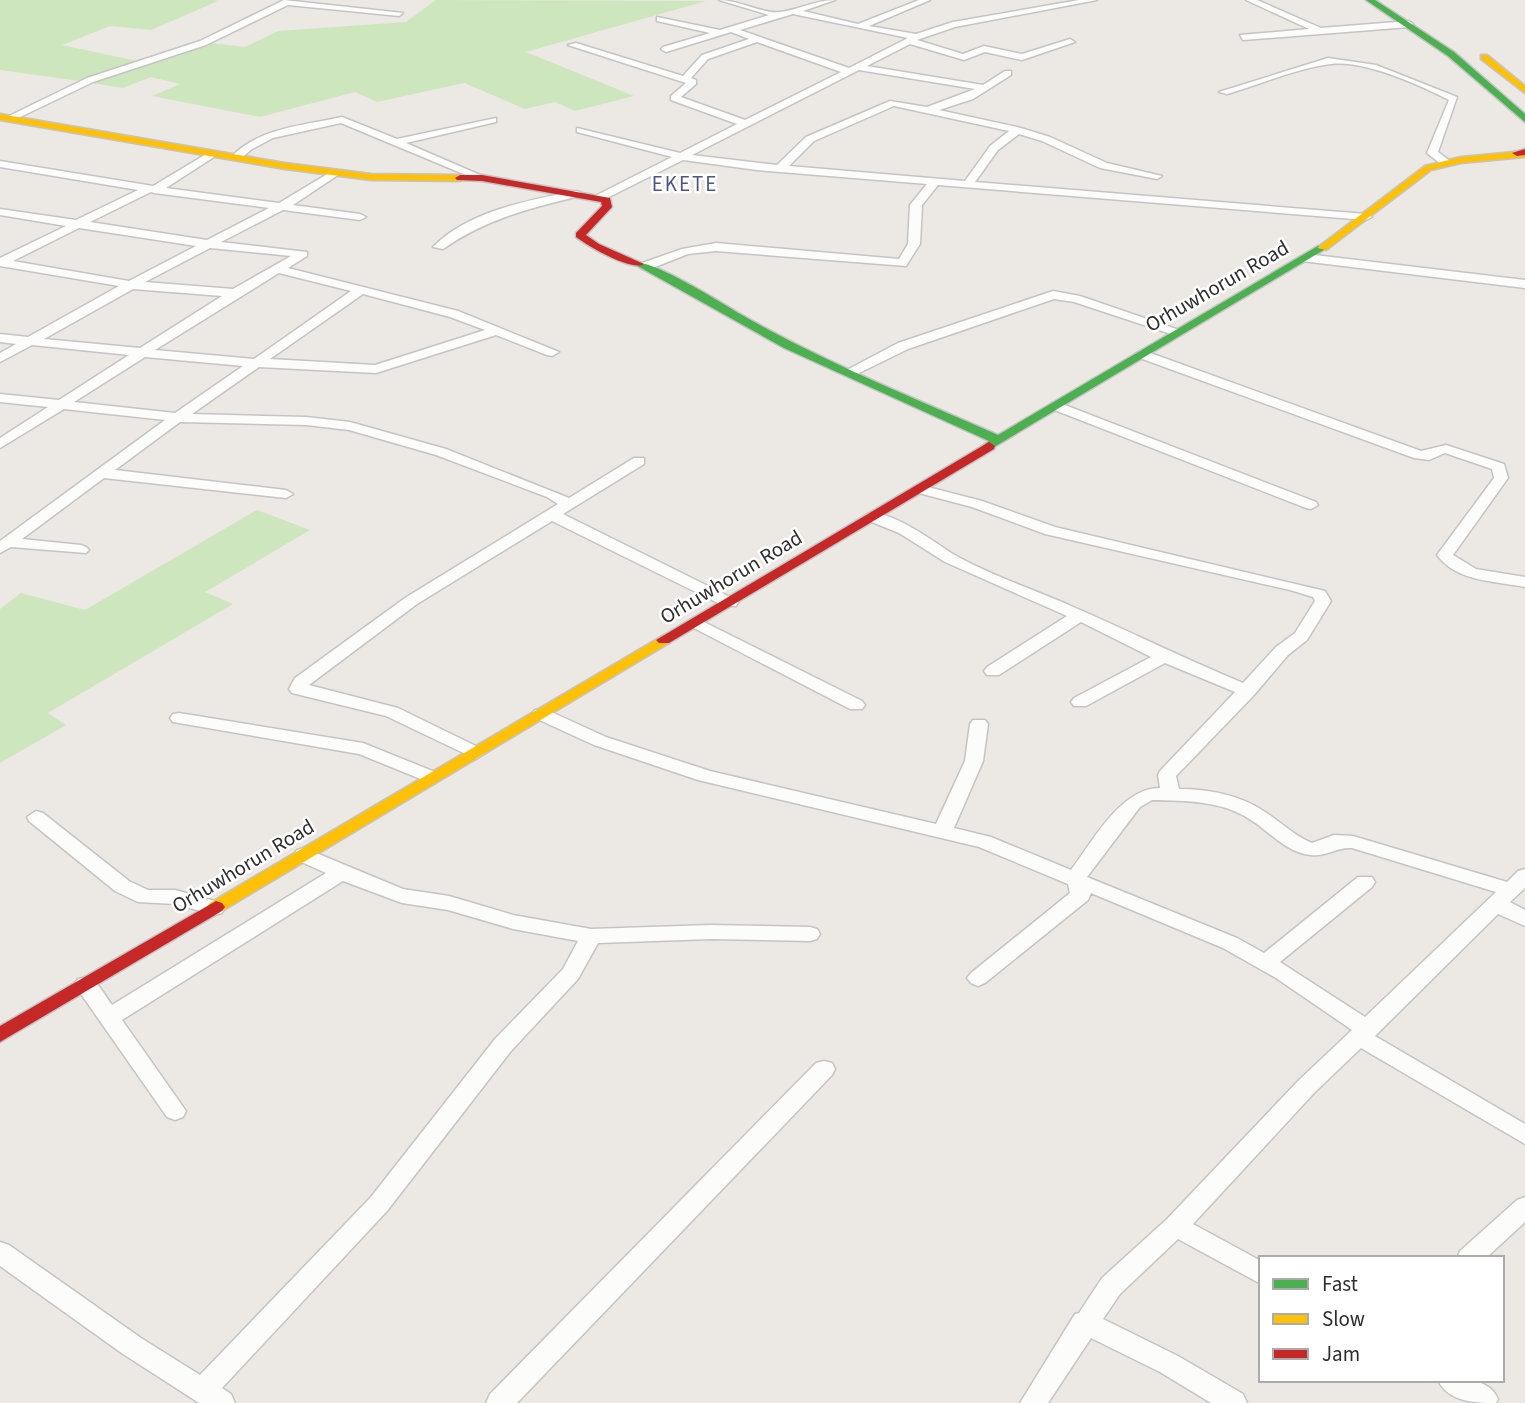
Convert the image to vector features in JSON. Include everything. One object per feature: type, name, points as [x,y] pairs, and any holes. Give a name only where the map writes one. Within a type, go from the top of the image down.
[{"type":"street","points":[[723,0],[777,15]]},
{"type":"street","points":[[666,49],[831,0]]},
{"type":"street","points":[[859,27],[926,0]]},
{"type":"street","points":[[599,198],[913,39],[953,25],[1093,0]]},
{"type":"street","points":[[1250,0],[1322,31]]},
{"type":"street","points":[[1370,0],[1451,54],[1525,119]]},
{"type":"street","points":[[1398,0],[1468,46],[1525,90]]},
{"type":"street","points":[[5,118],[90,80],[203,43],[288,2],[399,13]]},
{"type":"street","points":[[793,11],[913,39],[964,57],[984,49],[1022,57],[1070,42]]},
{"type":"street","points":[[660,19],[759,38],[852,69],[985,88]]},
{"type":"street","points":[[1243,37],[1409,24]]},
{"type":"street","points":[[685,79],[705,57],[759,38]]},
{"type":"street","points":[[573,45],[695,83],[674,98],[745,124]]},
{"type":"street","points":[[1224,92],[1328,61],[1344,59],[1362,64],[1454,99],[1432,153],[1446,163]]},
{"type":"street","points":[[929,110],[970,97],[1008,73]]},
{"type":"street","points":[[779,169],[810,139],[890,104],[1017,130],[1046,139],[1104,166],[1157,177]]},
{"type":"street","points":[[5,118],[212,155],[334,173],[372,177],[482,178],[606,200],[607,207],[580,235],[586,242],[646,266],[754,328],[998,440]]},
{"type":"street","points":[[236,158],[259,141],[332,120],[346,121],[482,178]]},
{"type":"street","points":[[397,142],[492,120]]},
{"type":"street","points":[[581,130],[684,157],[779,169],[1366,217]]},
{"type":"street","points":[[967,185],[995,148],[1017,130]]},
{"type":"street","points":[[0,262],[151,190],[212,155]]},
{"type":"street","name":"Orhuwhorun Road","points":[[0,1035],[1306,258],[1366,217],[1418,173],[1446,163],[1523,155]]},
{"type":"street","points":[[0,164],[151,190],[360,217]]},
{"type":"street","points":[[0,358],[278,208],[334,173]]},
{"type":"street","points":[[646,266],[686,251],[716,247],[902,263],[908,259],[918,228],[916,205],[935,182]]},
{"type":"street","points":[[439,247],[464,228],[482,219],[525,205],[576,194]]},
{"type":"street","points":[[0,212],[207,244],[303,254],[235,293],[0,444]]},
{"type":"street","points":[[1306,258],[1525,284]]},
{"type":"street","points":[[0,262],[132,285],[235,293]]},
{"type":"street","points":[[278,269],[454,314],[552,352]]},
{"type":"street","points":[[4,545],[146,439],[181,418],[361,290]]},
{"type":"street","points":[[850,372],[903,346],[1053,295],[1076,299],[1179,332]]},
{"type":"street","points":[[0,338],[260,363],[383,368],[499,330]]},
{"type":"street","points":[[1142,354],[1419,455],[1429,456],[1434,450],[1446,449],[1499,467],[1501,478],[1445,555],[1450,563],[1468,570],[1525,582]]},
{"type":"street","points":[[0,398],[181,418],[306,421],[386,434],[527,484],[567,503]]},
{"type":"street","points":[[1057,406],[1311,505]]},
{"type":"street","points":[[476,752],[393,712],[298,689],[300,682],[411,601],[639,461]]},
{"type":"street","points":[[103,473],[286,494]]},
{"type":"street","points":[[920,489],[955,497],[1050,531],[1319,594],[1323,601],[1301,636],[1282,651],[1248,691],[1167,775],[1171,794]]},
{"type":"street","points":[[551,514],[730,603]]},
{"type":"street","points":[[872,517],[904,530],[951,559],[1079,615],[1160,655],[1248,691]]},
{"type":"street","points":[[4,545],[81,550]]},
{"type":"street","points":[[993,671],[1079,615]]},
{"type":"street","points":[[696,623],[856,705]]},
{"type":"street","points":[[1080,702],[1158,661],[1160,655]]},
{"type":"street","points":[[541,714],[600,741],[705,776],[984,842],[1076,877],[1230,943],[1265,963],[1364,1033],[1525,1135]]},
{"type":"street","points":[[178,718],[363,749],[433,778]]},
{"type":"street","points":[[942,833],[974,761],[979,724]]},
{"type":"street","points":[[1076,877],[1138,798],[1148,794],[1203,795],[1256,814],[1295,843],[1310,849],[1321,849],[1334,841],[1353,842],[1511,890],[1525,919]]},
{"type":"street","points":[[36,817],[122,886],[145,897],[175,897],[215,908]]},
{"type":"street","points":[[304,855],[374,887],[402,896],[449,902],[513,922],[591,936],[711,932],[810,934]]},
{"type":"street","points":[[108,1018],[342,872]]},
{"type":"street","points":[[978,978],[1081,895],[1076,877]]},
{"type":"street","points":[[1265,963],[1365,882]]},
{"type":"street","points":[[1033,1403],[1084,1322],[1111,1286],[1176,1226],[1306,1087],[1511,890]]},
{"type":"street","points":[[0,1252],[212,1397],[379,1204],[503,1045],[570,974],[591,936]]},
{"type":"street","points":[[85,984],[175,1111]]},
{"type":"street","points":[[499,1403],[824,1069]]},
{"type":"street","points":[[1471,1256],[1525,1207]]},
{"type":"street","points":[[1176,1226],[1259,1272]]},
{"type":"street","points":[[1084,1322],[1169,1364],[1234,1403]]},
{"type":"street","points":[[1455,1382],[1485,1399]]},
{"type":"green space","points":[[0,0],[218,1],[151,30],[110,26],[62,45],[137,61],[80,81],[0,70]]},
{"type":"green space","points":[[436,0],[706,1],[526,52],[634,96],[575,111],[555,102],[525,109],[464,83],[377,102],[355,92],[260,117],[152,96],[180,84],[151,77],[123,88],[91,83],[210,43],[245,47],[278,31],[406,22]]},
{"type":"green space","points":[[257,510],[310,530],[205,592],[233,604],[48,713],[66,725],[0,763],[0,609],[21,593],[85,610]]},
{"type":"traffic: fast","points":[[1370,0],[1451,54],[1525,119]]},
{"type":"traffic: fast","points":[[989,446],[1322,248]]},
{"type":"traffic: fast","points":[[639,264],[678,283],[788,346],[998,440]]},
{"type":"traffic: slow","points":[[1484,57],[1525,90]]},
{"type":"traffic: slow","points":[[0,117],[285,166],[371,177],[460,178]]},
{"type":"traffic: slow","points":[[1322,248],[1428,168],[1461,160],[1525,154]]},
{"type":"traffic: slow","points":[[216,907],[664,640]]},
{"type":"traffic: jam","points":[[1517,153],[1525,152]]},
{"type":"traffic: jam","points":[[460,178],[482,178],[606,200],[607,207],[580,235],[595,246],[639,264]]},
{"type":"traffic: jam","points":[[664,640],[989,446]]},
{"type":"traffic: jam","points":[[0,1035],[216,907]]},
{"type":"district","name":"EKETE","points":[[685,184]]}]
